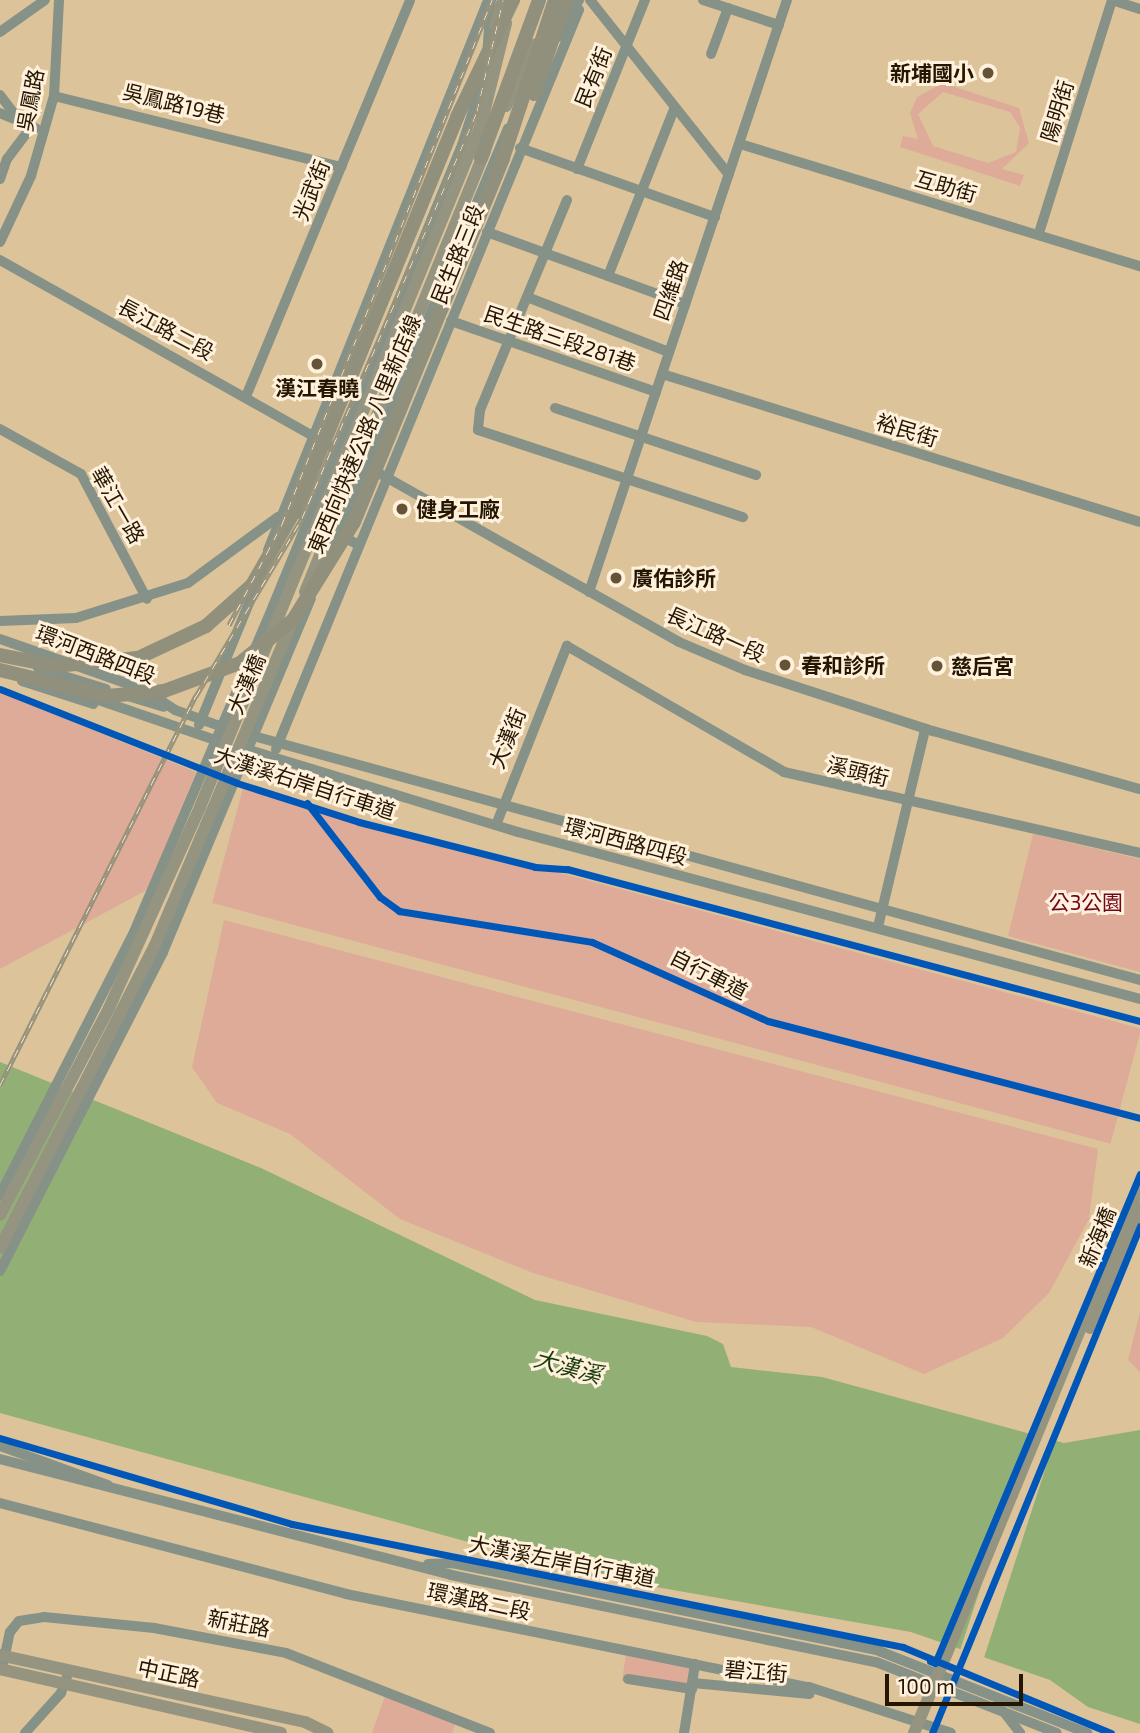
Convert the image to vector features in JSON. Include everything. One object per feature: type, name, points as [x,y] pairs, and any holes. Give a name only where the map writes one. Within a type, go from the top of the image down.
[{"type":"highway","name":"東西向快速公路 八里新店線","points":[[0,656],[55,666],[138,658],[206,626],[252,585],[299,503],[457,117],[513,0]]},
{"type":"highway","points":[[481,125],[533,0]]},
{"type":"highway","points":[[481,158],[539,0]]},
{"type":"highway","name":"東西向快速公路 八里新店線","points":[[0,670],[107,696],[164,691],[240,663],[293,620],[354,522],[503,158],[557,0]]},
{"type":"highway","points":[[503,158],[566,0]]},
{"type":"main road","name":"民生路三段","points":[[481,125],[503,0]]},
{"type":"main road","name":"民生路三段","points":[[459,195],[481,125],[513,0]]},
{"type":"main road","name":"民生路三段","points":[[459,195],[481,158],[557,0]]},
{"type":"main road","name":"大漢橋","points":[[0,1215],[150,921],[459,195]]},
{"type":"main road","name":"大漢橋","points":[[0,1248],[155,945],[459,195]]},
{"type":"main road","name":"新海橋","points":[[911,1731],[1140,1184]]},
{"type":"main road","name":"新海橋","points":[[922,1733],[1140,1207]]},
{"type":"main road","name":"中正路","points":[[2,1662],[69,1671],[305,1722],[328,1733]]},
{"type":"main road","name":"中正路","points":[[2,1662],[65,1685],[281,1733]]},
{"type":"street","points":[[0,32],[45,0]]},
{"type":"street","name":"吳鳳路","points":[[0,242],[45,131],[54,96],[59,0]]},
{"type":"street","name":"光武街","points":[[247,394],[410,0]]},
{"type":"street","points":[[196,734],[490,0]]},
{"type":"street","points":[[0,1271],[195,883],[459,195],[486,71],[490,0]]},
{"type":"street","points":[[0,1195],[164,868],[459,195],[580,0]]},
{"type":"street","name":"民生路三段","points":[[274,757],[277,743],[389,475],[580,0]]},
{"type":"street","points":[[590,0],[729,175]]},
{"type":"street","name":"民有街","points":[[577,169],[645,0]]},
{"type":"street","points":[[703,0],[779,25]]},
{"type":"street","name":"四維路","points":[[589,592],[787,0]]},
{"type":"street","points":[[1112,0],[1140,9]]},
{"type":"street","name":"陽明街","points":[[1039,233],[1112,0]]},
{"type":"street","points":[[711,54],[729,8]]},
{"type":"street","points":[[0,95],[20,121]]},
{"type":"street","name":"吳鳳路19巷","points":[[54,96],[284,150],[341,167]]},
{"type":"street","points":[[608,276],[674,109]]},
{"type":"street","points":[[0,113],[45,131]]},
{"type":"street","name":"吳鳳路","points":[[0,179],[7,159],[32,126]]},
{"type":"street","name":"互助街","points":[[740,144],[1140,266]]},
{"type":"street","points":[[520,148],[715,217]]},
{"type":"street","points":[[566,200],[509,340],[478,430],[626,482],[743,517]]},
{"type":"street","points":[[486,232],[685,304]]},
{"type":"street","name":"長江路二段","points":[[0,260],[247,394],[317,436]]},
{"type":"street","points":[[527,297],[669,352]]},
{"type":"street","name":"民生路三段281巷","points":[[451,321],[656,392]]},
{"type":"street","name":"裕民街","points":[[662,374],[1140,522]]},
{"type":"street","points":[[555,408],[756,475]]},
{"type":"street","name":"華江一路","points":[[0,429],[81,474],[147,599]]},
{"type":"street","name":"長江路一段","points":[[317,436],[589,592],[738,668],[925,729],[1140,789]]},
{"type":"street","points":[[0,621],[76,618],[147,599],[188,583],[285,510]]},
{"type":"street","points":[[285,510],[359,545]]},
{"type":"street","name":"環河西路四段","points":[[0,639],[143,690],[176,710]]},
{"type":"street","name":"溪頭街","points":[[556,666],[567,646],[784,772],[1140,853]]},
{"type":"street","name":"環河西路四段","points":[[0,656],[176,710],[201,721],[500,808],[1140,980]]},
{"type":"street","name":"大漢街","points":[[496,825],[500,808],[556,666]]},
{"type":"street","name":"環河西路四段","points":[[0,670],[106,706],[496,825],[1140,999]]},
{"type":"street","points":[[878,927],[911,803],[925,729]]},
{"type":"street","points":[[0,1446],[108,1485],[652,1620],[876,1662],[1057,1733]]},
{"type":"street","points":[[0,1459],[89,1486],[108,1485]]},
{"type":"street","name":"環漢路二段","points":[[0,1503],[346,1594],[809,1687],[951,1733]]},
{"type":"street","points":[[426,1564],[452,1563],[879,1651],[1087,1733]]},
{"type":"street","name":"新莊路","points":[[2,1662],[4,1638],[19,1621],[44,1617],[240,1641],[464,1728],[490,1733]]},
{"type":"street","points":[[684,1733],[695,1664]]},
{"type":"street","points":[[25,1733],[65,1685],[69,1671]]},
{"type":"street","name":"碧江街","points":[[628,1679],[809,1694],[809,1687]]},
{"type":"street","points":[[1003,1711],[1020,1733]]},
{"type":"green space","points":[[943,83],[1019,108],[1029,143],[1002,169],[1024,175],[1020,186],[900,147],[903,136],[918,139],[910,113],[917,97]],"holes":[[[943,92],[1010,112],[1020,128],[1016,152],[988,163],[933,146],[918,114]]]},
{"type":"green space","points":[[0,692],[196,772],[147,890],[0,969]]},
{"type":"green space","points":[[243,788],[1140,1028],[1111,1144],[212,903]]},
{"type":"green space","name":"公3公園","points":[[1033,834],[1140,859],[1140,972],[1008,936]]},
{"type":"green space","points":[[224,920],[1098,1149],[1089,1219],[1049,1293],[1003,1338],[924,1374],[811,1327],[696,1322],[533,1273],[400,1219],[290,1134],[217,1103],[192,1067]]},
{"type":"green space","points":[[1140,1312],[1140,1372],[1128,1360]]},
{"type":"green space","points":[[626,1654],[692,1667],[689,1687],[622,1681]]},
{"type":"green space","points":[[385,1696],[456,1722],[452,1733],[372,1733]]},
{"type":"water","name":"大漢溪","points":[[0,1062],[261,1168],[535,1300],[707,1336],[723,1344],[731,1367],[822,1377],[1064,1443],[1140,1430],[1140,1724],[1088,1707],[1050,1680],[911,1632],[588,1575],[0,1413]]},
{"type":"pier","points":[[1032,1429],[1056,1437],[983,1662],[959,1654]]},
{"type":"railway","points":[[229,625],[282,524],[492,0]]},
{"type":"railway","points":[[0,1085],[196,696],[302,518],[477,111],[503,0]]},
{"type":"cycle path","name":"大漢溪右岸自行車道","points":[[0,689],[237,783],[359,822],[535,867],[567,869],[1140,1021]]},
{"type":"cycle path","name":"大漢溪右岸自行車道","points":[[307,803],[380,897],[399,911],[592,942],[768,1021],[1140,1118]]},
{"type":"cycle path","points":[[930,1661],[935,1663],[1140,1174]]},
{"type":"cycle path","points":[[932,1733],[1140,1226]]},
{"type":"cycle path","name":"大漢溪左岸自行車道","points":[[0,1438],[292,1524],[903,1647],[1111,1733]]},
{"type":"place","name":"新埔國小","points":[[988,73]]},
{"type":"place","name":"漢江春曉","points":[[317,364]]},
{"type":"place","name":"健身工廠","points":[[402,509]]},
{"type":"place","name":"廣佑診所","points":[[616,578]]},
{"type":"place","name":"春和診所","points":[[785,665]]},
{"type":"place","name":"慈后宮","points":[[937,666]]}]
